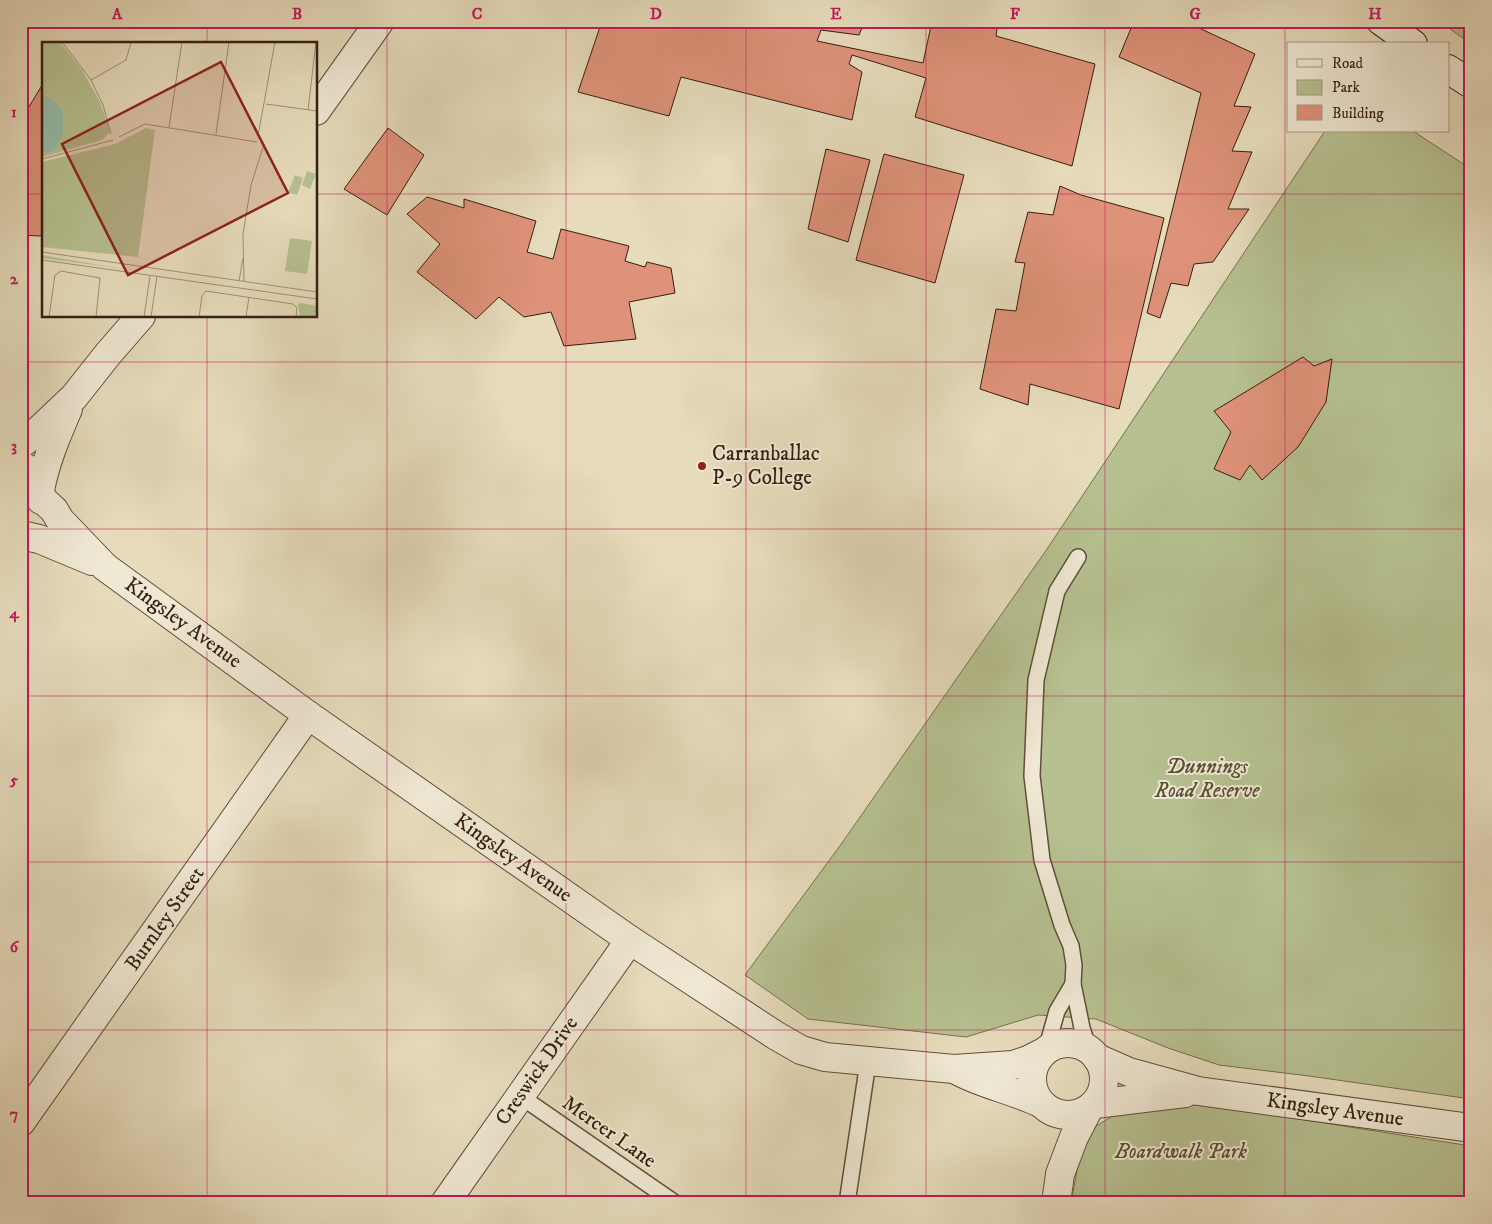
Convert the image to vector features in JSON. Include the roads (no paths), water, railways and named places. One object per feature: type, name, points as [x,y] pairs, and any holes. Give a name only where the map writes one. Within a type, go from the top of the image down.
[{"type":"street","points":[[318,108],[380,21]]},
{"type":"street","points":[[1381,21],[1410,42]]},
{"type":"street","points":[[1450,69],[1471,84]]},
{"type":"street","points":[[21,444],[74,397],[139,318]]},
{"type":"street","points":[[21,534],[37,516],[47,459],[74,397]]},
{"type":"street","name":"Kingsley Avenue","points":[[21,465],[37,481],[41,494],[60,520],[105,567],[308,715],[630,940],[801,1050],[826,1058],[954,1069],[1013,1065],[1044,1052]]},
{"type":"street","name":"Kingsley Avenue","points":[[21,534],[39,539],[105,567]]},
{"type":"street","name":"Burnley Street","points":[[21,1122],[308,715]]},
{"type":"street","name":"Creswick Drive","points":[[445,1203],[630,940]]},
{"type":"street","points":[[1056,1203],[1060,1174],[1080,1123],[1101,1096],[1104,1076],[1102,1066],[1093,1054],[1081,1045],[1063,1043],[1044,1052],[1035,1062],[1032,1078],[1034,1094],[1043,1106],[1052,1113],[1066,1116],[1082,1113],[1091,1107]]},
{"type":"street","name":"Kingsley Avenue","points":[[1093,1054],[1129,1072],[1198,1091],[1471,1128]]},
{"type":"street","name":"Kingsley Avenue","points":[[954,1069],[971,1078],[1014,1092],[1043,1106]]},
{"type":"street","name":"Kingsley Avenue","points":[[1091,1107],[1198,1091]]},
{"type":"street","points":[[1043,1106],[1060,1174]]},
{"type":"lane","points":[[1078,556],[1057,590],[1036,680],[1032,776],[1042,860],[1071,946],[1074,965],[1073,984],[1082,1028],[1093,1054]]},
{"type":"lane","points":[[1044,1052],[1057,1011],[1073,984]]},
{"type":"lane","points":[[847,1203],[868,1062]]},
{"type":"lane","name":"Mercer Lane","points":[[520,1096],[675,1203]]},
{"type":"place","name":"Carranballac P-9 College","points":[[702,466]]},
{"type":"park label","name":"Dunnings Road Reserve","points":[[1207,779]]},
{"type":"park label","name":"Boardwalk Park","points":[[1181,1152]]}]
